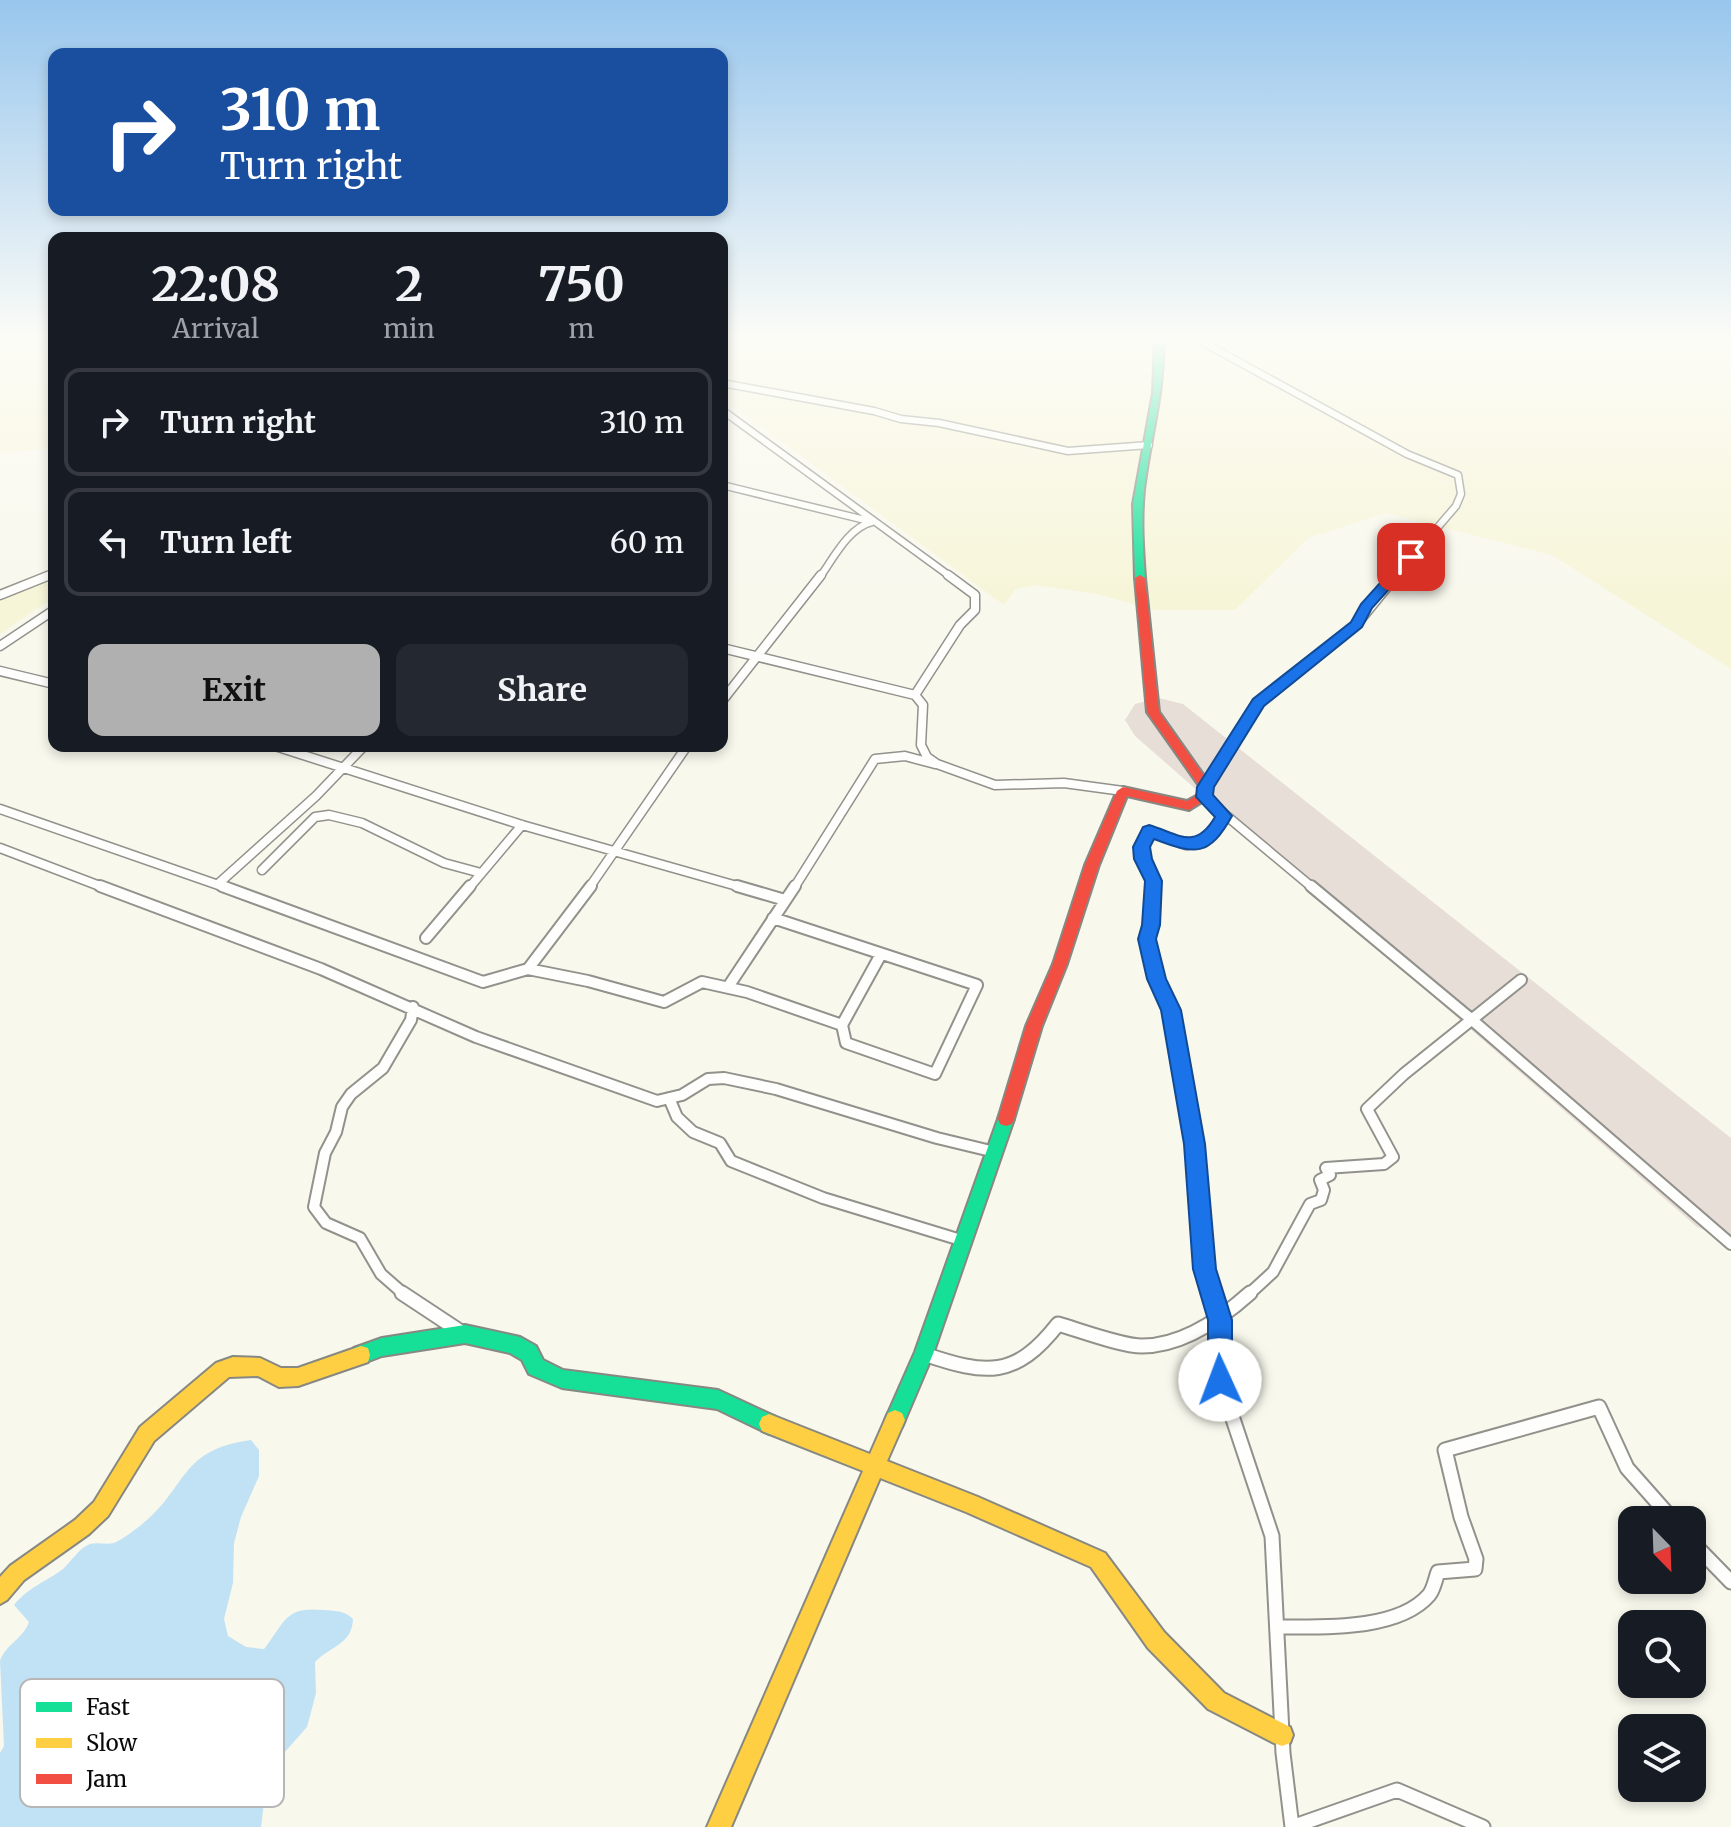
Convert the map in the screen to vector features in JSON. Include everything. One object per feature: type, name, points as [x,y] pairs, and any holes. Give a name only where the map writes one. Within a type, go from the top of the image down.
[{"type":"street","points":[[742,425],[975,595],[975,610],[960,625],[915,695]]},
{"type":"street","points":[[949,425],[1068,451],[1149,445]]},
{"type":"street","points":[[1153,425],[1140,482],[1138,524],[1153,712],[1205,792],[1224,816],[1471,1019],[1731,1244]]},
{"type":"street","points":[[728,987],[875,759],[905,756],[995,785],[1074,784],[1155,796],[1189,806],[1205,792],[1258,703],[1357,624],[1366,607],[1443,527],[1461,496],[1458,475],[1407,454],[1353,425]]},
{"type":"street","points":[[728,486],[872,522]]},
{"type":"street","points":[[728,694],[850,536],[862,524],[872,522]]},
{"type":"street","points":[[0,595],[48,576]]},
{"type":"street","points":[[0,646],[48,614]]},
{"type":"street","points":[[728,650],[915,695],[923,705],[921,745],[927,757],[937,764]]},
{"type":"street","points":[[0,671],[48,683]]},
{"type":"street","points":[[294,752],[522,825],[615,849],[785,900]]},
{"type":"street","points":[[218,884],[358,752]]},
{"type":"street","points":[[528,969],[596,880],[683,752]]},
{"type":"street","points":[[719,1827],[924,1354],[995,1152],[1034,1026],[1060,964],[1092,865],[1123,791]]},
{"type":"street","points":[[0,809],[218,884],[483,982],[528,969],[588,981],[664,1002],[702,982],[728,987],[842,1025]]},
{"type":"street","points":[[262,870],[315,817],[322,815],[367,826],[447,864],[481,873]]},
{"type":"street","points":[[1224,816],[1204,843],[1186,845],[1149,831],[1142,847],[1143,859],[1153,881],[1151,925],[1147,939],[1156,979],[1171,1010],[1183,1065],[1183,1084],[1195,1144],[1205,1269],[1220,1320],[1220,1380],[1272,1536],[1282,1735],[1292,1827],[1397,1790],[1483,1827]]},
{"type":"street","points":[[426,938],[522,825]]},
{"type":"street","points":[[0,848],[321,969],[490,1042],[657,1101],[682,1095],[708,1079],[724,1078],[776,1089],[937,1138],[995,1152]]},
{"type":"street","points":[[773,918],[880,956],[977,985],[935,1074],[846,1043],[842,1025],[880,956]]},
{"type":"street","points":[[924,1354],[967,1370],[996,1372],[1031,1356],[1058,1324],[1141,1346],[1173,1339],[1220,1320],[1273,1272],[1310,1204],[1321,1200],[1324,1190],[1320,1180],[1330,1175],[1326,1168],[1384,1164],[1393,1157],[1367,1109],[1521,980]]},
{"type":"street","points":[[413,1007],[411,1020],[383,1068],[351,1094],[342,1107],[336,1132],[325,1153],[314,1207],[326,1223],[360,1238],[381,1274],[417,1305],[465,1334],[513,1344],[529,1353],[536,1367],[562,1379],[718,1400],[779,1429],[971,1504],[1098,1560],[1156,1640],[1216,1701],[1282,1735]]},
{"type":"street","points":[[669,1098],[677,1117],[693,1132],[720,1143],[731,1161],[823,1198],[964,1241]]},
{"type":"street","points":[[0,1593],[17,1573],[82,1527],[101,1509],[147,1434],[223,1370],[233,1366],[260,1367],[279,1378],[298,1377],[382,1347],[465,1334]]},
{"type":"street","points":[[1278,1627],[1368,1621],[1405,1614],[1430,1595],[1438,1572],[1475,1569],[1476,1559],[1461,1517],[1445,1450],[1480,1438],[1599,1407],[1627,1468],[1661,1506]]},
{"type":"street","points":[[1706,1556],[1731,1582]]},
{"type":"shaded area","points":[[0,425],[48,425],[48,449],[0,453]]},
{"type":"shaded area","points":[[759,425],[1731,425],[1731,669],[1552,555],[1386,513],[1308,538],[1235,610],[1154,610],[1097,594],[1034,585],[1016,589],[1004,605]]},
{"type":"shaded area","points":[[48,572],[48,601],[0,634],[0,592]]},
{"type":"water","points":[[251,1440],[259,1450],[259,1476],[241,1517],[234,1543],[233,1583],[224,1619],[228,1636],[246,1647],[264,1649],[293,1613],[310,1609],[339,1612],[353,1619],[352,1628],[344,1640],[315,1662],[316,1693],[307,1727],[284,1753],[284,1679],[20,1679],[20,1807],[264,1807],[261,1827],[0,1827],[0,1753],[4,1746],[0,1661],[29,1622],[14,1605],[63,1569],[86,1546],[114,1543],[140,1526],[156,1512],[197,1461],[227,1445]]},
{"type":"runway","points":[[1159,720],[1731,1196]]},
{"type":"traffic: fast","points":[[1140,578],[1138,504],[1151,425]]},
{"type":"traffic: fast","points":[[895,1420],[924,1354],[1006,1119]]},
{"type":"traffic: fast","points":[[361,1355],[382,1347],[465,1334],[513,1344],[529,1353],[536,1367],[562,1379],[718,1400],[769,1424]]},
{"type":"traffic: slow","points":[[0,1593],[17,1573],[82,1527],[101,1509],[147,1434],[223,1370],[233,1366],[260,1367],[279,1378],[298,1377],[361,1355]]},
{"type":"traffic: slow","points":[[719,1827],[895,1420]]},
{"type":"traffic: slow","points":[[769,1424],[971,1504],[1098,1560],[1156,1640],[1216,1701],[1282,1735]]},
{"type":"traffic: jam","points":[[1006,1119],[1034,1026],[1060,964],[1092,865],[1123,791],[1189,806],[1204,797],[1206,787],[1153,712],[1140,578]]},
{"type":"route","points":[[1220,1380],[1220,1320],[1205,1269],[1195,1144],[1171,1010],[1156,979],[1147,939],[1151,925],[1153,881],[1143,859],[1142,847],[1149,831],[1186,845],[1204,843],[1214,833],[1224,816],[1204,797],[1206,787],[1258,703],[1322,655],[1357,624],[1366,607],[1411,557]]}]
